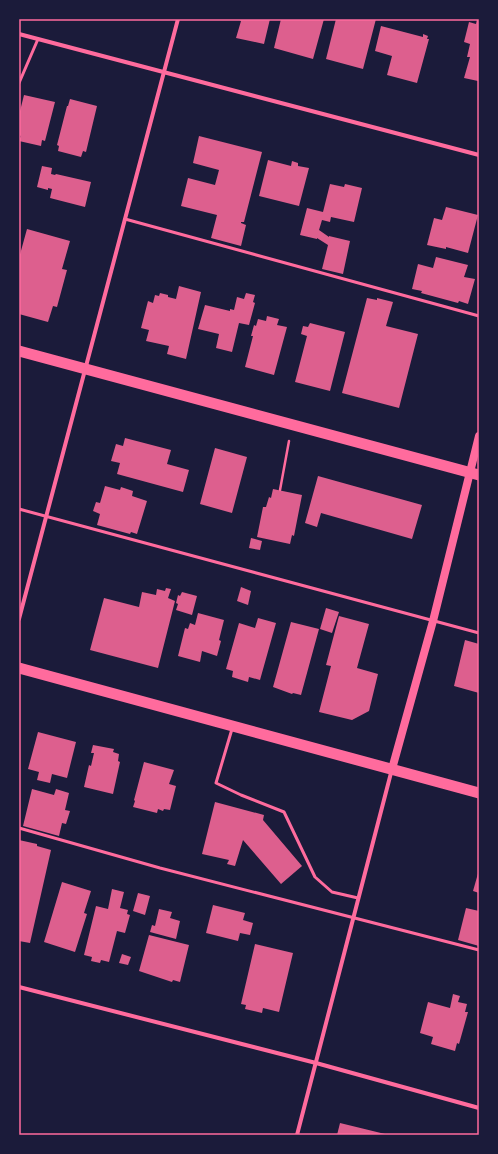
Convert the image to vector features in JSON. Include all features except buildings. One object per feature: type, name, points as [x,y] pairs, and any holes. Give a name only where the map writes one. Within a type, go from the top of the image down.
[{"type":"highway","points":[[19,351],[474,474]]},
{"type":"highway","points":[[19,668],[479,793]]},
{"type":"main road","points":[[392,769],[474,474],[479,436]]},
{"type":"street","points":[[19,619],[178,19]]},
{"type":"street","points":[[19,34],[479,155]]},
{"type":"street","points":[[297,1135],[392,769]]},
{"type":"street","points":[[19,987],[479,1108]]},
{"type":"lane","points":[[19,83],[38,39]]},
{"type":"lane","points":[[125,219],[479,316]]},
{"type":"lane","points":[[19,509],[479,633]]},
{"type":"lane","points":[[232,727],[216,783],[241,795],[284,812],[315,877],[332,892],[358,898]]},
{"type":"lane","points":[[19,828],[160,868],[479,950]]},
{"type":"path","points":[[280,490],[293,425]]}]
